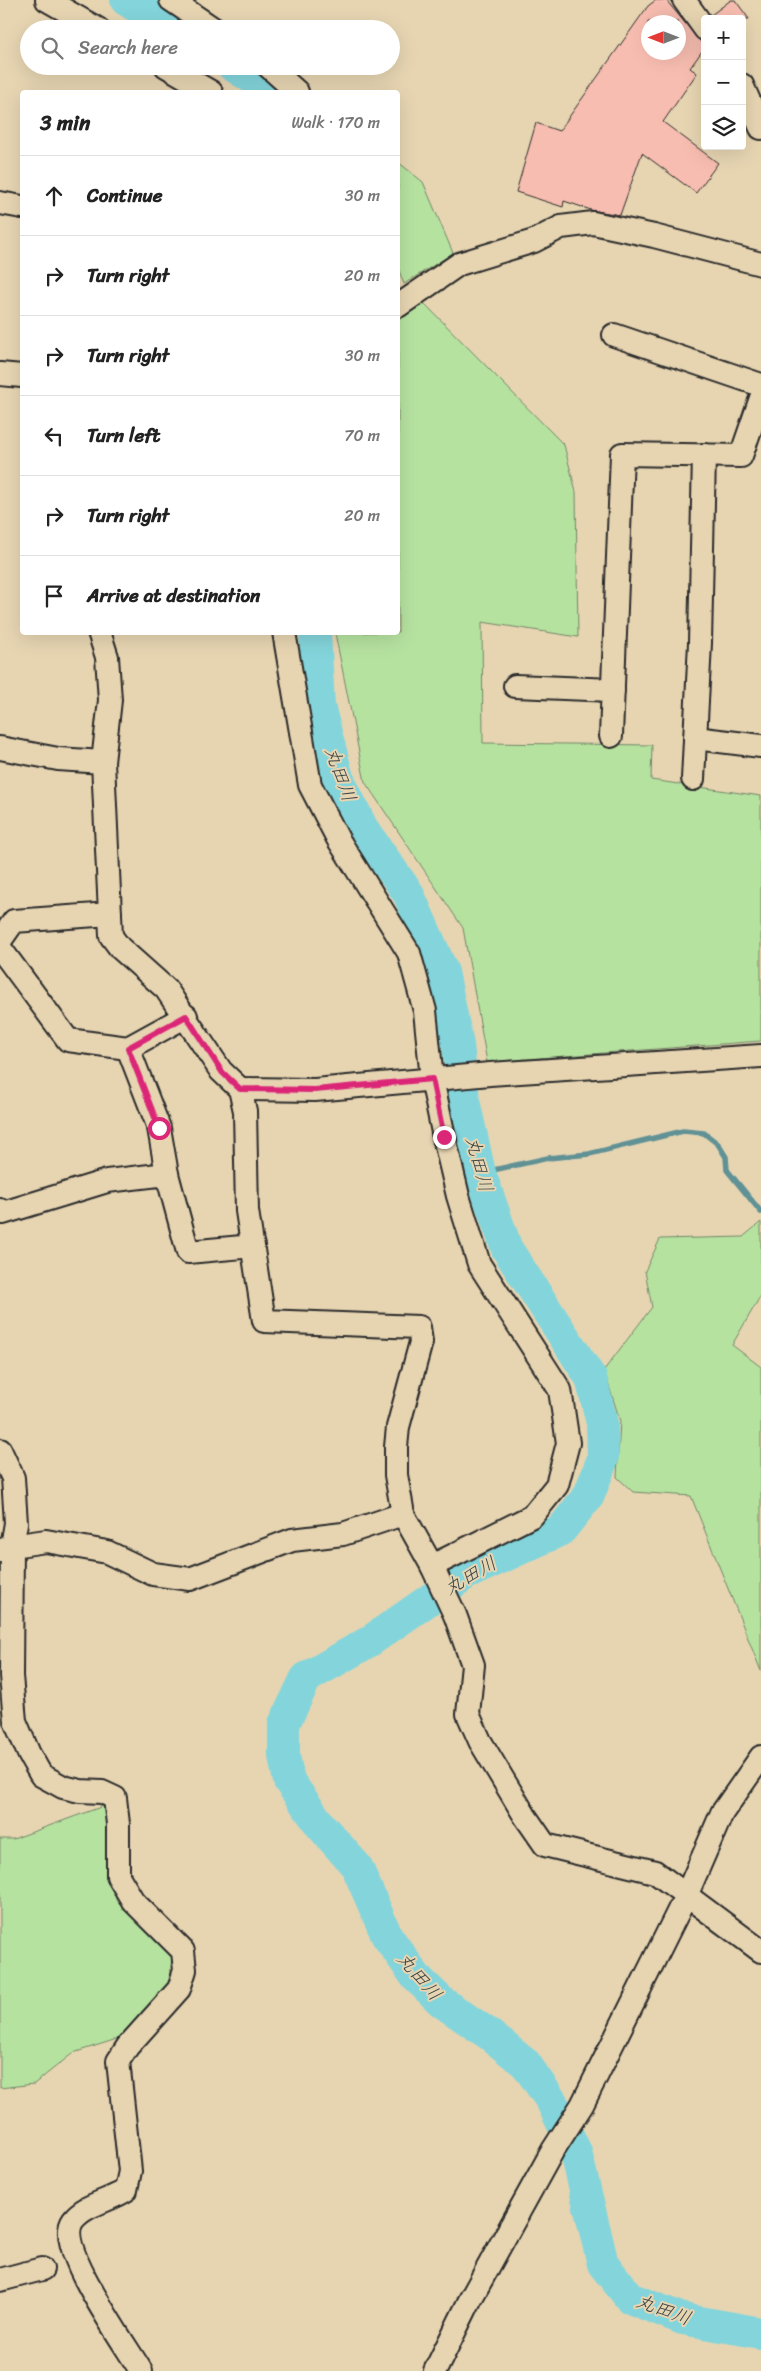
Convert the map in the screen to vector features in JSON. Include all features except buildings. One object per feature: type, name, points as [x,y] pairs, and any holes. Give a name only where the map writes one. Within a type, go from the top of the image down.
[{"type":"street","points":[[47,0],[82,20]]},
{"type":"street","points":[[171,0],[201,20]]},
{"type":"street","points":[[684,0],[701,23]]},
{"type":"street","points":[[182,75],[208,90]]},
{"type":"street","points":[[278,75],[295,90]]},
{"type":"street","points":[[746,94],[761,128]]},
{"type":"street","points":[[0,203],[20,207]]},
{"type":"street","points":[[400,305],[459,264],[534,241],[561,227],[593,223],[654,236],[761,264]]},
{"type":"street","points":[[614,336],[761,385]]},
{"type":"street","points":[[0,374],[20,376]]},
{"type":"street","points":[[611,736],[622,454],[741,456],[761,398]]},
{"type":"street","points":[[693,779],[704,455]]},
{"type":"street","points":[[100,635],[107,657],[110,700],[104,762],[111,936],[120,948],[166,989],[222,1072],[240,1089],[245,1111],[247,1211],[264,1321],[419,1327],[421,1342],[398,1428],[396,1475],[403,1514],[432,1566],[455,1615],[473,1665],[468,1714],[480,1741],[525,1816],[545,1845],[655,1872],[761,1951]]},
{"type":"street","points":[[285,635],[310,785],[338,839],[409,953],[425,1011],[432,1079],[458,1196],[479,1264],[560,1390],[568,1443],[557,1485],[532,1516],[432,1566]]},
{"type":"street","points":[[515,686],[613,690]]},
{"type":"street","points":[[695,738],[761,746]]},
{"type":"street","points":[[0,748],[58,759],[104,762]]},
{"type":"street","points":[[0,941],[14,921],[110,914]]},
{"type":"street","points":[[0,948],[68,1040],[128,1048],[186,1016]]},
{"type":"street","points":[[128,1048],[159,1128],[167,1174],[188,1252],[253,1246]]},
{"type":"street","points":[[240,1089],[315,1090],[490,1074],[761,1056]]},
{"type":"street","points":[[0,1210],[3,1213],[107,1182],[167,1174]]},
{"type":"street","points":[[0,1450],[13,1478],[16,1523],[6,1549],[14,1721],[41,1774],[63,1787],[80,1792],[102,1792],[115,1798],[118,1824],[118,1876],[134,1901],[183,1951],[185,1970],[179,1989],[128,2046],[118,2061],[130,2172],[126,2190],[114,2198],[84,2210],[72,2222],[70,2240],[79,2270],[142,2371]]},
{"type":"street","points":[[6,1549],[46,1541],[55,1542],[107,1552],[153,1574],[190,1579],[292,1540],[342,1534],[403,1514]]},
{"type":"street","points":[[436,2371],[470,2300],[553,2150],[582,2105],[686,1896],[722,1813],[761,1757]]},
{"type":"street","points":[[0,2280],[42,2269]]},
{"type":"green space","points":[[400,164],[423,182],[453,253],[404,284],[400,273]]},
{"type":"green space","points":[[421,300],[564,445],[576,492],[578,637],[482,622],[483,743],[652,745],[651,780],[761,796],[761,1041],[487,1062],[463,928],[365,782],[335,635],[400,635],[400,317]]},
{"type":"green space","points":[[761,1222],[761,1295],[732,1345],[761,1367],[761,1671],[691,1496],[633,1492],[617,1477],[620,1421],[604,1370],[652,1307],[645,1271],[660,1239],[743,1237]]},
{"type":"green space","points":[[109,1804],[116,1900],[172,1957],[168,1988],[117,2039],[73,2053],[34,2084],[0,2088],[0,1839],[13,1839]]},
{"type":"waterway","name":"丸田川","points":[[126,0],[158,20]]},
{"type":"waterway","name":"丸田川","points":[[248,75],[272,90]]},
{"type":"waterway","name":"丸田川","points":[[315,635],[319,706],[338,778],[363,829],[408,893],[443,972],[458,1045],[464,1101],[480,1173],[507,1249],[591,1378],[602,1423],[603,1458],[589,1495],[561,1530],[466,1574],[370,1641],[306,1678],[284,1724],[284,1756],[289,1781],[321,1826],[357,1867],[387,1936],[416,1977],[442,2002],[490,2035],[526,2064],[552,2102],[576,2152],[603,2264],[630,2298],[683,2319],[761,2333]]},
{"type":"waterway","points":[[480,1173],[548,1158],[589,1154],[683,1131],[704,1133],[718,1144],[726,1157],[727,1170],[761,1212]]},
{"type":"route","points":[[159,1128],[128,1048],[186,1016],[222,1072],[240,1089],[315,1090],[432,1079],[444,1137]]}]
